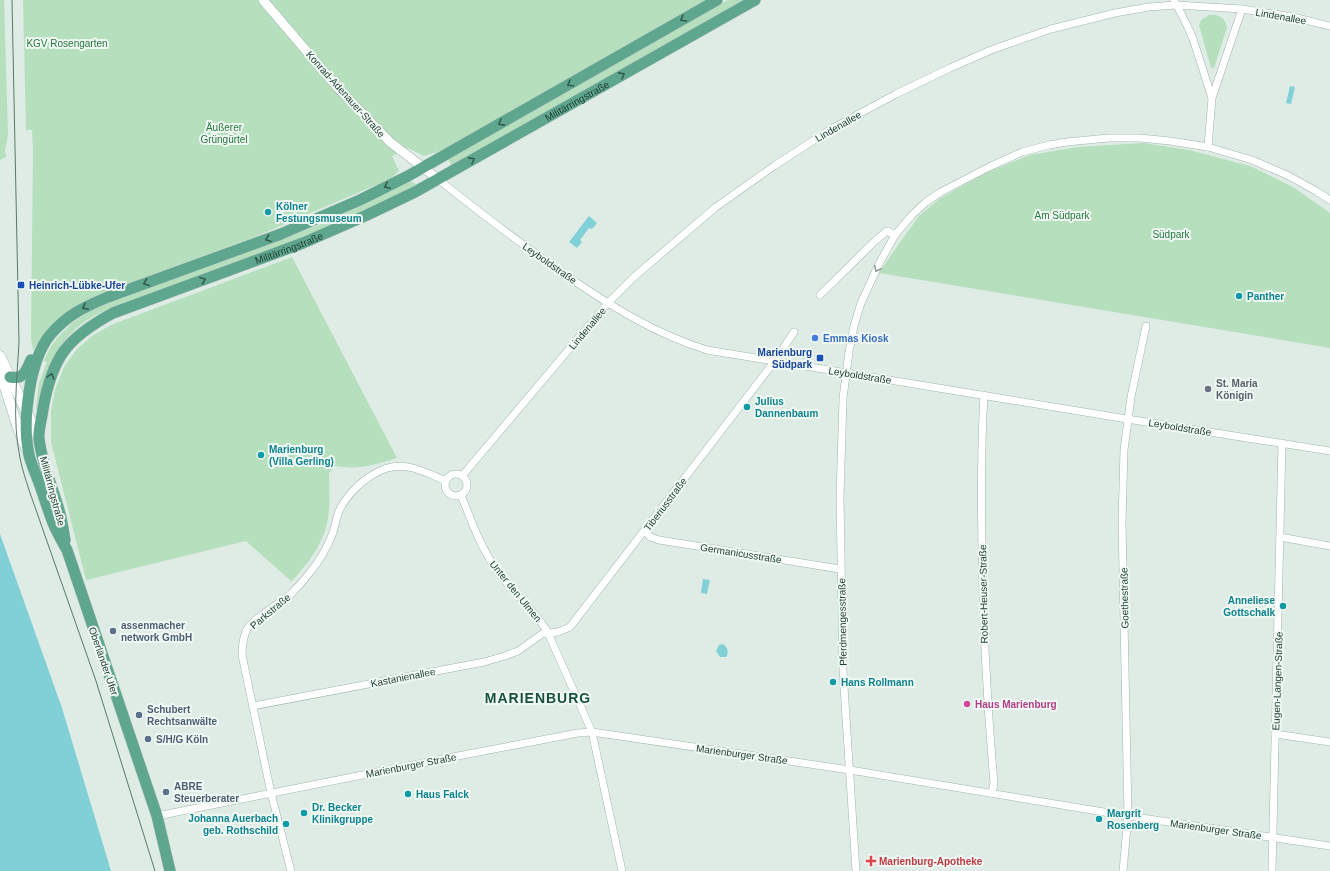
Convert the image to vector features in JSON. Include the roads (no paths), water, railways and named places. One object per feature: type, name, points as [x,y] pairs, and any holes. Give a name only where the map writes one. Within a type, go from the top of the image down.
[{"type":"main road","name":"Militärringstraße","points":[[29,455],[26,428],[29,392],[33,374],[42,348],[50,336],[80,309],[108,297],[281,234],[322,218],[360,200],[422,168],[717,0]]},
{"type":"main road","name":"Militärringstraße","points":[[67,550],[61,519],[46,472],[39,438],[46,393],[54,368],[65,350],[77,336],[93,324],[114,313],[303,243],[415,192],[755,0]]},
{"type":"main road","points":[[10,377],[16,378],[25,373],[31,359],[42,348]]},
{"type":"main road","points":[[0,356],[28,412],[39,438]]},
{"type":"main road","points":[[0,372],[16,426],[29,455]]},
{"type":"main road","name":"Oberländer Ufer","points":[[29,455],[53,524],[67,550],[157,816],[170,871]]},
{"type":"street","name":"Konrad-Adenauer-Straße","points":[[263,0],[333,82],[390,142],[438,179]]},
{"type":"street","name":"Lindenallee","points":[[462,476],[608,303],[635,276],[716,207],[774,166],[831,129],[890,98],[950,68],[991,50],[1050,29],[1115,13],[1175,2],[1242,9],[1293,17],[1330,26]]},
{"type":"street","points":[[1175,2],[1193,39],[1212,98]]},
{"type":"street","points":[[1208,147],[1212,98],[1242,9]]},
{"type":"street","points":[[847,372],[854,326],[861,304],[895,235],[912,214],[926,202],[942,192],[989,167],[1028,150],[1067,142],[1108,138],[1140,138],[1208,147],[1252,160],[1289,176],[1330,200]]},
{"type":"street","name":"Leyboldstraße","points":[[438,179],[520,243],[608,303],[642,323],[691,345],[707,350],[1330,451]]},
{"type":"street","points":[[820,295],[876,240],[887,232],[895,235]]},
{"type":"street","name":"Goethestraße","points":[[1123,871],[1128,816],[1122,522],[1124,450],[1131,397],[1146,326]]},
{"type":"street","points":[[774,362],[794,332]]},
{"type":"street","name":"Tiberiusstraße","points":[[548,633],[558,632],[570,627],[774,362]]},
{"type":"street","name":"Pferdmengesstraße","points":[[847,372],[841,442],[840,569],[843,670],[856,871]]},
{"type":"street","name":"Robert-Heuser-Straße","points":[[984,395],[981,502],[983,613],[987,702],[994,783],[992,793]]},
{"type":"street","name":"Eugen-Langen-Straße","points":[[1272,871],[1282,443]]},
{"type":"street","name":"Parkstraße","points":[[291,871],[271,793],[242,655],[246,631],[252,624],[303,582],[316,566],[324,554],[344,502],[366,479],[389,467],[401,465],[414,468],[446,481]]},
{"type":"street","points":[[457,474],[462,476],[466,480],[467,486],[465,491],[461,495],[455,496],[450,494],[446,490],[445,484],[447,479],[451,475],[457,474]]},
{"type":"street","name":"Unter den Ulmen","points":[[461,495],[482,547],[496,570],[541,620],[592,732],[622,871]]},
{"type":"street","name":"Germanicusstraße","points":[[644,531],[650,537],[659,540],[840,569]]},
{"type":"street","points":[[1280,537],[1330,546]]},
{"type":"street","name":"Kastanienallee","points":[[252,706],[484,662],[512,654],[542,634],[548,633]]},
{"type":"street","name":"Marienburger Straße","points":[[157,816],[458,756],[578,733],[592,732],[850,770],[1128,816],[1330,846]]},
{"type":"street","points":[[1275,734],[1330,742]]},
{"type":"water","points":[[1290,86],[1295,87],[1291,104],[1286,103]]},
{"type":"water","points":[[589,216],[597,223],[592,229],[589,228],[580,240],[582,242],[577,248],[569,242]]},
{"type":"water","points":[[0,534],[62,708],[111,871],[0,871]]},
{"type":"water","points":[[703,579],[710,580],[707,594],[701,593]]},
{"type":"water","points":[[723,644],[728,653],[726,657],[720,657],[716,651],[719,645]]},
{"type":"tram line","points":[[12,0],[19,342],[16,400],[16,429],[18,444],[22,466],[29,490],[96,681],[155,871]]},
{"type":"place","name":"Kölner Festungsmuseum","points":[[268,212]]},
{"type":"place","name":"Heinrich-Lübke-Ufer","points":[[21,285]]},
{"type":"place","name":"Panther","points":[[1239,296]]},
{"type":"place","name":"Emmas Kiosk","points":[[815,338]]},
{"type":"place","name":"Marienburg Südpark","points":[[820,358]]},
{"type":"place","name":"St. Maria Königin","points":[[1208,389]]},
{"type":"place","name":"Julius Dannenbaum","points":[[747,407]]},
{"type":"place","name":"Marienburg (Villa Gerling)","points":[[261,455]]},
{"type":"place","name":"Anneliese Gottschalk","points":[[1283,606]]},
{"type":"place","name":"assenmacher network GmbH","points":[[113,631]]},
{"type":"place","name":"Hans Rollmann","points":[[833,682]]},
{"type":"place","name":"Haus Marienburg","points":[[967,704]]},
{"type":"place","name":"Schubert Rechtsanwälte","points":[[139,715]]},
{"type":"place","name":"S/H/G Köln","points":[[148,739]]},
{"type":"place","name":"ABRE Steuerberater","points":[[166,792]]},
{"type":"place","name":"Haus Falck","points":[[408,794]]},
{"type":"place","name":"Dr. Becker Klinikgruppe","points":[[304,813]]},
{"type":"place","name":"Margrit Rosenberg","points":[[1099,819]]},
{"type":"place","name":"Johanna Auerbach geb. Rothschild","points":[[286,824]]},
{"type":"place","name":"Marienburg-Apotheke","points":[[871,861]]},
{"type":"district","name":"MARIENBURG","points":[[538,698]]},
{"type":"park label","name":"KGV Rosengarten","points":[[67,43]]},
{"type":"park label","name":"Äußerer Grüngürtel","points":[[224,132]]},
{"type":"park label","name":"Am Südpark","points":[[1062,215]]},
{"type":"park label","name":"Südpark","points":[[1171,234]]}]
